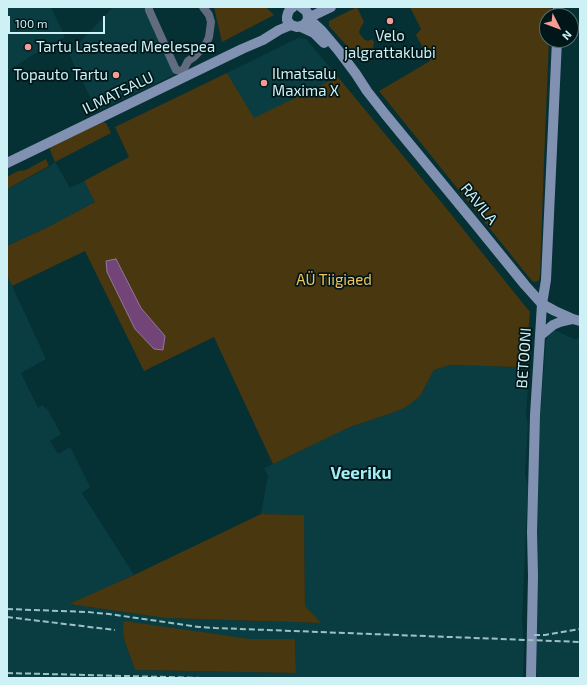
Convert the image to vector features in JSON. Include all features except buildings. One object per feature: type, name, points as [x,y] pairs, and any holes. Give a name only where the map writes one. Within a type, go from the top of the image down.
[{"type":"street","points":[[149,7],[176,70],[184,74],[188,61],[194,57],[206,44],[209,37],[211,22],[209,15],[203,7]]},
{"type":"street","points":[[289,10],[287,20],[296,26],[306,23],[307,10],[331,7]]},
{"type":"street","name":"ILMATSALU","points":[[242,49],[276,24],[289,10]]},
{"type":"street","name":"RAVILA","points":[[307,10],[356,74],[367,91]]},
{"type":"street","name":"ILMATSALU","points":[[7,163],[184,74],[263,40],[279,30],[296,26]]},
{"type":"street","name":"RAVILA","points":[[296,26],[311,32],[319,38],[367,91],[542,304],[576,320]]},
{"type":"street","name":"BETOONI","points":[[531,678],[533,576],[532,515],[535,415],[542,304],[546,280],[557,48]]},
{"type":"street","points":[[541,335],[553,325],[560,322],[576,320]]},
{"type":"shaded area","name":"Tartu Lasteaed Meelespea","points":[[7,7],[51,7],[65,37],[31,56],[7,72]]},
{"type":"shaded area","points":[[113,7],[145,7],[174,75],[97,111],[69,54]]},
{"type":"shaded area","points":[[298,38],[306,39],[338,77],[254,119],[227,73]]},
{"type":"shaded area","points":[[55,162],[70,188],[84,181],[95,202],[50,226],[7,246],[7,189],[49,167]]},
{"type":"shaded area","points":[[116,259],[141,308],[165,336],[163,350],[154,349],[135,329],[107,272],[106,261]]},
{"type":"shaded area","points":[[7,275],[46,359],[21,373],[38,408],[42,405],[48,410],[61,434],[50,441],[58,454],[70,447],[90,487],[82,493],[134,575],[70,604],[165,618],[320,623],[305,606],[304,515],[261,514],[268,476],[264,468],[350,427],[392,413],[409,405],[420,396],[434,370],[450,365],[516,367],[529,374],[526,415],[528,424],[525,475],[528,485],[522,621],[524,645],[523,678],[7,678]],"holes":[[[123,632],[250,639],[295,639],[296,673],[135,670]]]},
{"type":"shaded area","points":[[555,330],[574,339],[580,339],[580,678],[537,678],[535,552],[538,440],[546,341],[550,331]]},
{"type":"green space","points":[[214,7],[266,7],[274,15],[222,42]]},
{"type":"green space","points":[[357,7],[364,22],[359,32],[365,40],[368,41],[372,39],[374,42],[373,48],[356,56],[329,26],[329,21]]},
{"type":"green space","points":[[410,7],[551,7],[539,8],[539,48],[549,48],[540,276],[539,280],[536,282],[532,281],[379,91],[430,61],[416,35],[421,29]]},
{"type":"green space","name":"AÜ Tiigiaed","points":[[227,73],[254,118],[338,77],[530,312],[526,359],[516,367],[450,365],[434,370],[420,396],[409,405],[392,413],[350,427],[273,464],[214,337],[144,371],[85,251],[12,286],[7,275],[7,246],[50,226],[95,202],[84,181],[129,157],[115,127]]},
{"type":"green space","points":[[103,122],[106,123],[111,133],[55,162],[50,150],[51,146]]},
{"type":"green space","points":[[46,159],[49,166],[7,189],[7,177],[18,171],[26,170]]},
{"type":"green space","points":[[261,514],[304,515],[305,606],[321,623],[165,618],[69,604],[134,575]]},
{"type":"green space","points":[[124,621],[250,639],[295,639],[296,673],[135,670],[125,642],[123,632]]},
{"type":"railway","points":[[7,609],[109,614],[215,628],[580,642]]},
{"type":"railway","points":[[7,617],[115,630]]},
{"type":"railway","points":[[534,635],[545,635],[580,629]]},
{"type":"railway","points":[[7,673],[205,678]]},
{"type":"place","name":"Velo jalgrattaklubi","points":[[390,21]]},
{"type":"place","name":"Tartu Lasteaed Meelespea","points":[[28,47]]},
{"type":"place","name":"Topauto Tartu","points":[[116,75]]},
{"type":"place","name":"Ilmatsalu Maxima X","points":[[264,83]]},
{"type":"district","name":"Veeriku","points":[[361,473]]}]
